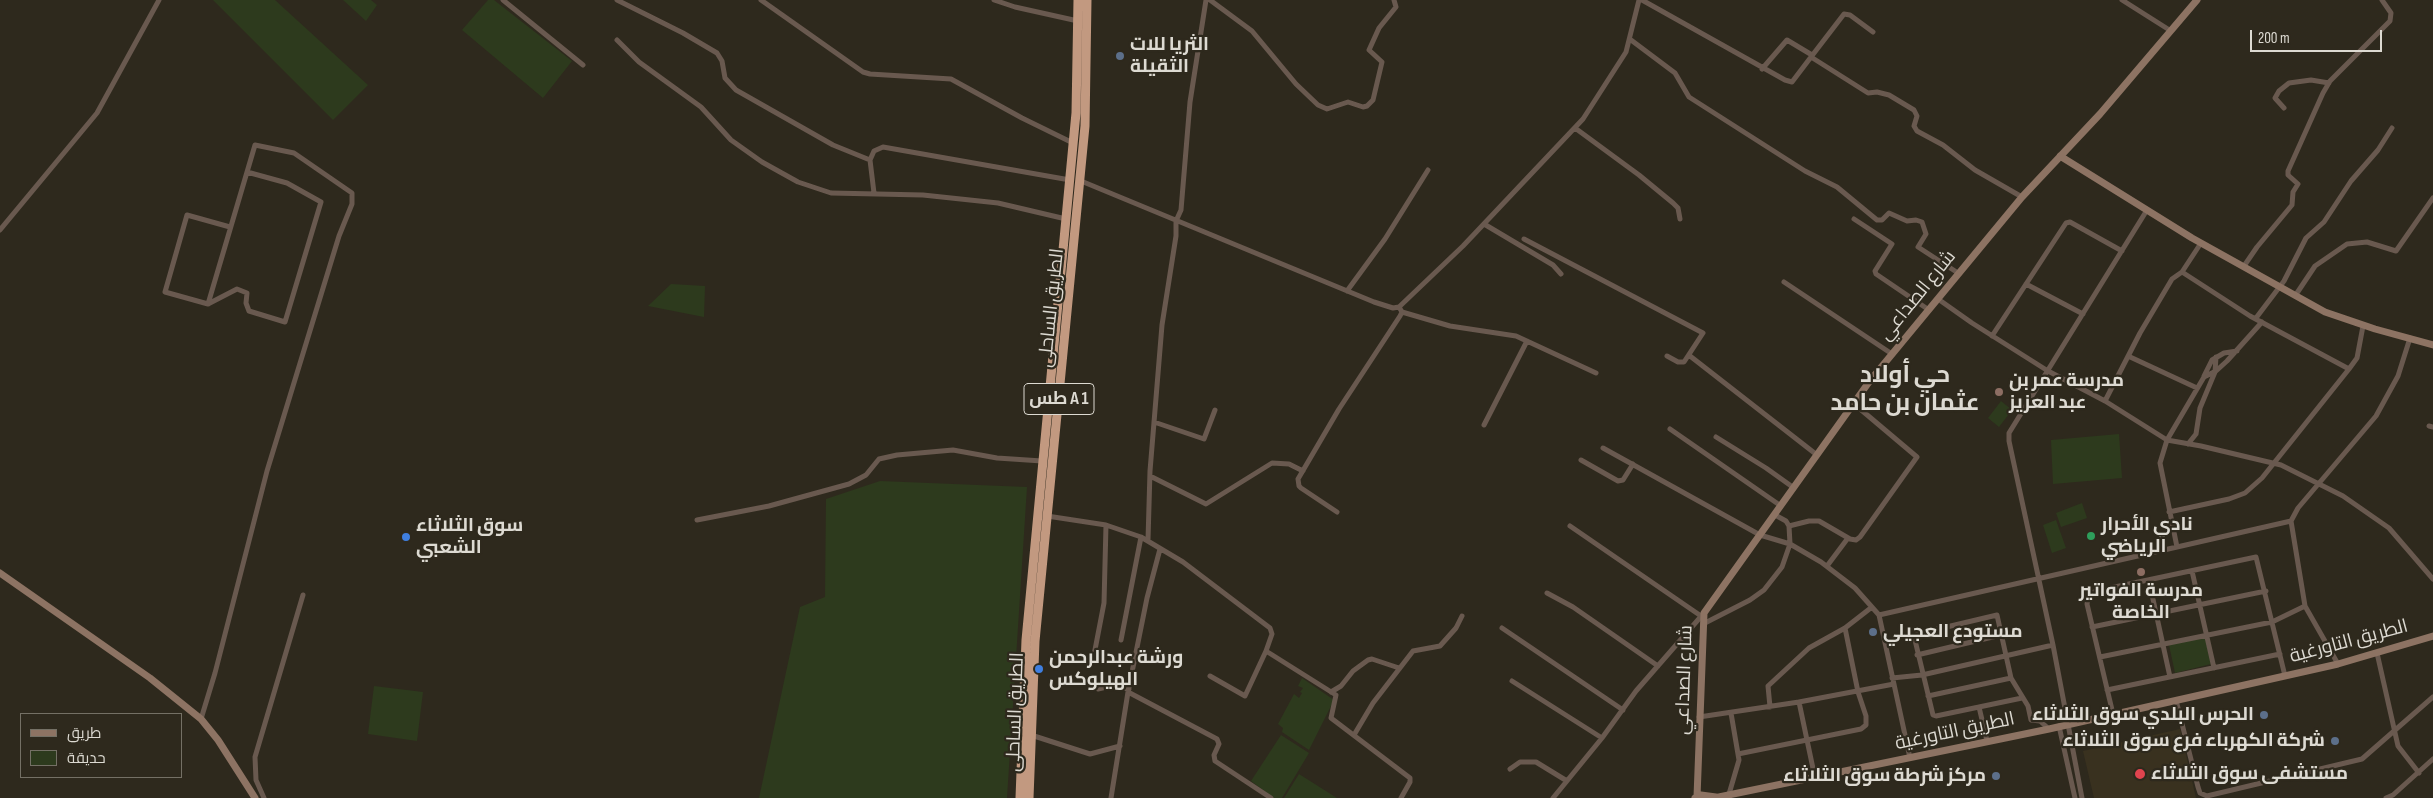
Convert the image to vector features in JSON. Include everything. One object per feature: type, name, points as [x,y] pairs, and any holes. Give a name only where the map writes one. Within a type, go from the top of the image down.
[{"type":"highway","name":"الطريق الساحلى","points":[[1020,798],[1026,640],[1074,143],[1079,21],[1078,0]]},
{"type":"highway","name":"الطريق الساحلى","points":[[1029,798],[1035,641],[1081,181],[1087,86],[1087,0]]},
{"type":"highway","points":[[1059,293],[1070,294]]},
{"type":"street","points":[[0,230],[97,112],[159,0]]},
{"type":"street","points":[[503,0],[583,65]]},
{"type":"street","points":[[617,0],[683,33],[717,53],[722,61],[725,78],[736,90],[833,145],[870,160]]},
{"type":"street","points":[[761,0],[863,72],[951,79],[1022,118],[1074,143]]},
{"type":"street","points":[[994,0],[1014,7],[1079,21]]},
{"type":"street","points":[[1148,540],[1150,476],[1162,325],[1176,221],[1181,210],[1190,102],[1208,0],[1252,31],[1296,84],[1318,105],[1328,109],[1344,103],[1363,107],[1367,106],[1372,100],[1382,62],[1369,50],[1379,28],[1396,6],[1394,0]]},
{"type":"street","points":[[1337,512],[1299,486],[1298,479],[1339,409],[1400,310],[1575,128],[1607,84],[1626,52],[1641,0],[1762,69],[1792,82],[1844,14],[1850,15],[1873,32]]},
{"type":"street","points":[[2122,0],[2171,31]]},
{"type":"street","name":"شارع الصداعي","points":[[1699,797],[1697,787],[1702,614],[1775,515],[1853,403],[1892,354],[2022,197],[2100,114],[2197,0]]},
{"type":"street","points":[[2244,266],[2257,247],[2292,206],[2293,192],[2298,184],[2288,174],[2288,171],[2329,83],[2390,21],[2390,13],[2382,0]]},
{"type":"street","points":[[617,40],[640,62],[701,107],[732,140],[776,170],[822,191],[923,195],[998,203],[1067,219]]},
{"type":"street","points":[[1631,40],[1675,73],[1689,97],[1813,176],[1837,187],[1877,220],[1882,220],[1889,213],[1907,222],[1916,220],[1922,222],[1926,234],[1918,247],[1958,273]]},
{"type":"street","points":[[1762,69],[1787,40],[1868,93],[1881,92],[1914,110],[1917,116],[1914,126],[1916,131],[1943,145],[1976,170],[2022,197]]},
{"type":"street","points":[[2284,108],[2275,98],[2279,91],[2289,83],[2311,80],[2329,83]]},
{"type":"street","points":[[1575,128],[1632,170],[1678,208],[1680,219]]},
{"type":"street","points":[[2256,318],[2290,270],[2306,238],[2324,222],[2351,181],[2378,150],[2392,128]]},
{"type":"street","points":[[201,719],[215,673],[268,471],[339,236],[352,204],[352,193],[294,153],[255,145],[208,304]]},
{"type":"street","points":[[874,193],[870,160],[874,151],[883,147],[1070,180]]},
{"type":"street","points":[[2060,156],[2201,243],[2325,312],[2363,326],[2433,345]]},
{"type":"street","points":[[1347,291],[1385,239],[1428,170]]},
{"type":"street","points":[[230,228],[188,215],[165,292],[208,304],[238,289],[247,293],[246,303],[249,311],[284,322],[321,202],[287,184],[247,172]]},
{"type":"street","points":[[1081,181],[1385,306],[1450,326],[1509,334],[1596,373]]},
{"type":"street","points":[[2296,296],[2316,266],[2347,244],[2367,242],[2396,251],[2433,198]]},
{"type":"street","points":[[2082,798],[2053,645],[2009,441],[2009,433],[2148,210]]},
{"type":"street","points":[[1854,219],[1892,244],[1875,271],[1876,274],[1929,310]]},
{"type":"street","points":[[1992,336],[2068,222],[2122,251]]},
{"type":"street","points":[[1484,224],[1553,265],[1561,274]]},
{"type":"street","points":[[1524,239],[1703,333],[1690,356],[1682,362],[1667,356]]},
{"type":"street","points":[[2105,401],[2128,356],[2172,279],[2182,272],[2201,243]]},
{"type":"street","points":[[2182,272],[2262,322],[2349,369]]},
{"type":"street","points":[[1784,282],[1892,354]]},
{"type":"street","points":[[2026,284],[2083,314]]},
{"type":"street","points":[[1938,299],[2048,371],[2105,401],[2167,440],[2281,465],[2343,496],[2389,528],[2433,579]]},
{"type":"street","points":[[2204,377],[2214,372],[2237,351],[2262,322]]},
{"type":"street","points":[[2169,512],[2229,500],[2245,493],[2262,478],[2357,358],[2363,326]]},
{"type":"street","points":[[2338,664],[2305,606],[2291,521],[2298,508],[2376,416],[2398,376],[2410,338]]},
{"type":"street","points":[[1484,424],[1527,341]]},
{"type":"street","points":[[2177,547],[2160,463],[2167,440],[2212,360],[2230,351],[2237,351]]},
{"type":"street","points":[[1690,356],[1817,455]]},
{"type":"street","points":[[2128,356],[2197,388]]},
{"type":"street","points":[[2188,444],[2196,434],[2200,408],[2214,372],[2216,358]]},
{"type":"street","points":[[1789,526],[1809,520],[1819,521],[1848,538],[1856,540],[1918,457],[1853,403]]},
{"type":"street","points":[[1154,422],[1204,439],[1215,410]]},
{"type":"street","points":[[1670,429],[1781,506]]},
{"type":"street","points":[[2196,434],[2201,446]]},
{"type":"street","points":[[1716,437],[1794,488]]},
{"type":"street","points":[[1603,448],[1760,535],[1790,544],[1807,552],[1855,588],[1879,615],[1910,758]]},
{"type":"street","points":[[697,520],[769,506],[849,484],[866,475],[879,459],[897,455],[953,450],[997,458],[1042,462]]},
{"type":"street","points":[[1581,460],[1620,482],[1633,464]]},
{"type":"street","points":[[1150,476],[1206,504],[1251,478],[1272,463],[1289,464],[1303,472]]},
{"type":"street","points":[[1703,624],[1750,600],[1764,590],[1782,567],[1790,544],[1789,526],[1786,521],[1775,515]]},
{"type":"street","points":[[1047,516],[1106,526],[1141,536],[1183,562],[1270,628],[1272,634],[1266,651],[1245,696],[1210,676]]},
{"type":"street","points":[[1879,615],[2291,521]]},
{"type":"street","points":[[1094,656],[1104,603],[1106,526]]},
{"type":"street","points":[[1553,798],[1702,614],[1570,526]]},
{"type":"street","points":[[1121,640],[1141,536]]},
{"type":"street","points":[[1826,566],[1848,538]]},
{"type":"street","points":[[1111,798],[1128,691],[1147,598],[1160,549]]},
{"type":"street","points":[[2113,714],[2092,627],[2088,604],[2089,594],[2149,580],[2256,557],[2266,591],[2285,676]]},
{"type":"street","points":[[2192,571],[2214,668]]},
{"type":"street","points":[[0,573],[150,678],[201,719],[218,740],[255,798]]},
{"type":"street","points":[[2149,580],[2170,677]]},
{"type":"street","points":[[2092,627],[2266,591]]},
{"type":"street","points":[[1547,593],[1580,611],[1658,666]]},
{"type":"street","points":[[264,798],[256,780],[255,757],[303,595]]},
{"type":"street","points":[[2100,657],[2272,622],[2305,606]]},
{"type":"street","points":[[1770,707],[1766,689],[1768,686],[1809,648],[1845,628],[1872,607]]},
{"type":"street","points":[[2022,698],[1936,716],[1933,715],[1914,640],[1917,634],[1997,615],[2011,678],[2028,706],[2031,720],[2040,721],[2049,729]]},
{"type":"street","points":[[1354,735],[1366,712],[1415,649],[1440,646],[1456,628],[1462,616]]},
{"type":"street","points":[[1502,628],[1624,710]]},
{"type":"street","points":[[1738,754],[1861,729],[1866,724],[1866,716],[1858,692],[1845,628]]},
{"type":"street","points":[[1917,655],[2001,635]]},
{"type":"street","name":"الطريق التاورغية","points":[[1699,797],[1716,798],[2049,729],[2338,664],[2433,636]]},
{"type":"street","points":[[1892,678],[1922,675],[2053,645]]},
{"type":"street","points":[[1266,651],[1337,697],[1331,718],[1410,778],[1410,782],[1401,798]]},
{"type":"street","points":[[2377,653],[2393,732],[2398,746],[2419,773]]},
{"type":"street","points":[[2108,690],[2280,654]]},
{"type":"street","points":[[1331,692],[1341,686],[1353,671],[1368,660],[1399,668]]},
{"type":"street","points":[[1928,696],[2011,678]]},
{"type":"street","points":[[1512,681],[1602,738]]},
{"type":"street","points":[[1699,717],[1770,707],[1894,684]]},
{"type":"street","points":[[1098,689],[1111,686],[1128,691],[1217,739],[1219,744],[1214,755],[1215,761],[1271,798]]},
{"type":"street","points":[[2176,700],[2198,787],[2200,793],[2207,796],[2353,763],[2362,759],[2433,697]]},
{"type":"street","points":[[1799,702],[1815,778]]},
{"type":"street","points":[[1979,707],[1987,741]]},
{"type":"street","points":[[1729,794],[1738,754],[1731,713]]},
{"type":"street","points":[[2059,726],[2075,798]]},
{"type":"street","points":[[1031,735],[1090,754],[1120,746]]},
{"type":"street","points":[[2386,798],[2433,760]]},
{"type":"street","points":[[1510,769],[1520,762],[1536,762],[1567,781]]},
{"type":"shaded area","name":"مستشفى سوق الثلاثاء","points":[[2180,729],[2196,798],[2094,798],[2083,751]]},
{"type":"green space","points":[[213,0],[275,0],[368,85],[333,120]]},
{"type":"green space","points":[[343,0],[371,0],[377,5],[366,21]]},
{"type":"green space","points":[[488,0],[494,0],[572,61],[543,98],[462,30]]},
{"type":"green space","points":[[671,284],[705,286],[704,317],[648,306]]},
{"type":"green space","points":[[2001,401],[2012,410],[1999,427],[1988,418]]},
{"type":"green space","points":[[2119,434],[2122,478],[2053,484],[2051,440]]},
{"type":"green space","points":[[880,481],[1027,487],[1007,798],[759,798],[800,607],[825,597],[826,499]]},
{"type":"green space","points":[[2082,503],[2087,518],[2061,527],[2056,513]]},
{"type":"green space","points":[[2056,520],[2066,548],[2052,553],[2043,525]]},
{"type":"green space","points":[[2205,637],[2211,664],[2175,673],[2169,645]]},
{"type":"green space","points":[[1302,678],[1334,700],[1309,750],[1282,732],[1283,728],[1278,724],[1294,694],[1299,698],[1302,693],[1300,692],[1303,688],[1298,686]]},
{"type":"green space","points":[[374,686],[423,692],[417,741],[368,734]]},
{"type":"green space","points":[[1281,735],[1309,753],[1282,798],[1274,798],[1251,781]]},
{"type":"green space","points":[[1299,774],[1337,798],[1284,798]]},
{"type":"place","name":"الثريا للات الثقيلة","points":[[1120,56]]},
{"type":"place","name":"مدرسة عمر بن عبد العزيز","points":[[1999,392]]},
{"type":"place","name":"نادي الأحرار الرياضي","points":[[2091,536]]},
{"type":"place","name":"سوق الثلاثاء الشعبي","points":[[406,537]]},
{"type":"place","name":"مدرسة الفواتير الخاصة","points":[[2141,572]]},
{"type":"place","name":"مستودع العجيلي","points":[[1873,632]]},
{"type":"place","name":"ورشة عبدالرحمن الهيلوكس","points":[[1039,669]]},
{"type":"place","name":"الحرس البلدي سوق الثلاثاء","points":[[2264,715]]},
{"type":"place","name":"شركة الكهرباء فرع سوق الثلاثاء","points":[[2335,741]]},
{"type":"place","name":"مستشفى سوق الثلاثاء","points":[[2140,774]]},
{"type":"place","name":"مركز شرطة سوق الثلاثاء","points":[[1996,776]]},
{"type":"district","name":"حي أولاد عثمان بن حامد","points":[[1905,390]]}]
